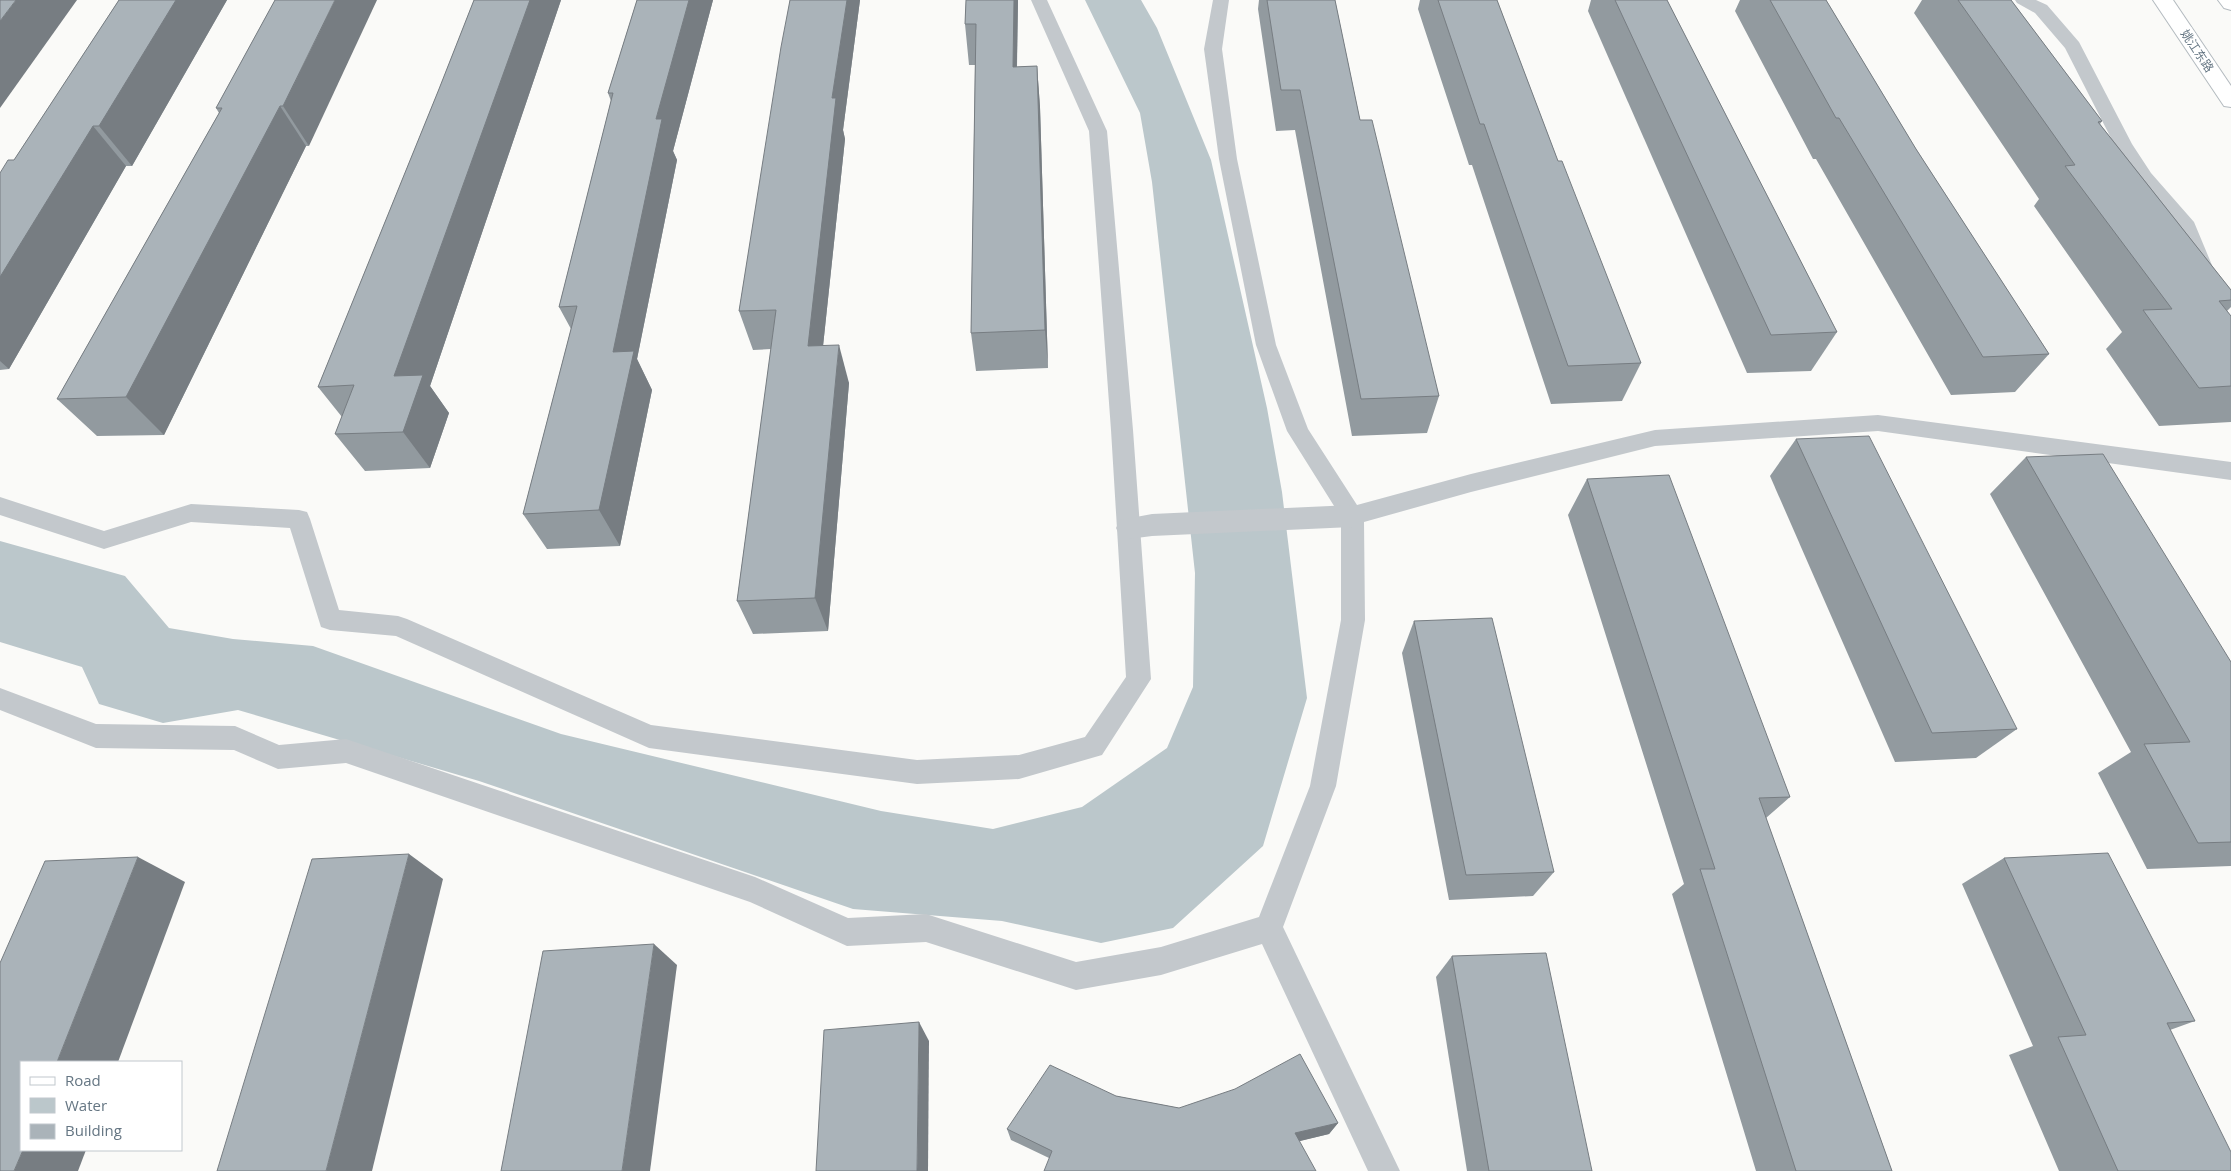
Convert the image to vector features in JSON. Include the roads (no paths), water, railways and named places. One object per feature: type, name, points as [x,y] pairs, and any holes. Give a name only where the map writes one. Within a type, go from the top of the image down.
[{"type":"main road","name":"姚江东路","points":[[2163,0],[2231,102]]},
{"type":"main road","points":[[2228,0],[2231,4]]},
{"type":"street","points":[[1140,527],[1352,516]]},
{"type":"lane","points":[[0,506],[104,540],[191,512],[299,519],[330,620],[398,626],[649,736],[917,772],[1019,767],[1093,747],[1140,679],[1140,527],[1098,131],[1039,0]]},
{"type":"lane","points":[[1222,0],[1213,49],[1228,159],[1266,345],[1298,431],[1352,516],[1353,620],[1324,786],[1269,928],[1384,1171]]},
{"type":"lane","points":[[2023,0],[2041,9],[2073,46],[2123,144],[2144,177],[2184,222],[2211,286]]},
{"type":"lane","points":[[1352,516],[1471,483],[1655,438],[1878,423],[2231,471]]},
{"type":"lane","points":[[0,699],[96,736],[235,738],[278,757],[346,751],[755,890],[848,932],[926,928],[1076,976],[1162,962],[1269,928]]},
{"type":"water","points":[[1085,0],[1141,0],[1157,28],[1211,160],[1267,408],[1282,492],[1307,698],[1263,846],[1173,928],[1101,943],[1002,921],[853,909],[479,781],[238,710],[163,723],[99,704],[82,667],[0,642],[0,541],[125,576],[169,628],[233,639],[313,646],[561,734],[881,811],[993,829],[1082,807],[1167,748],[1193,687],[1195,573],[1152,182],[1140,113]]}]
